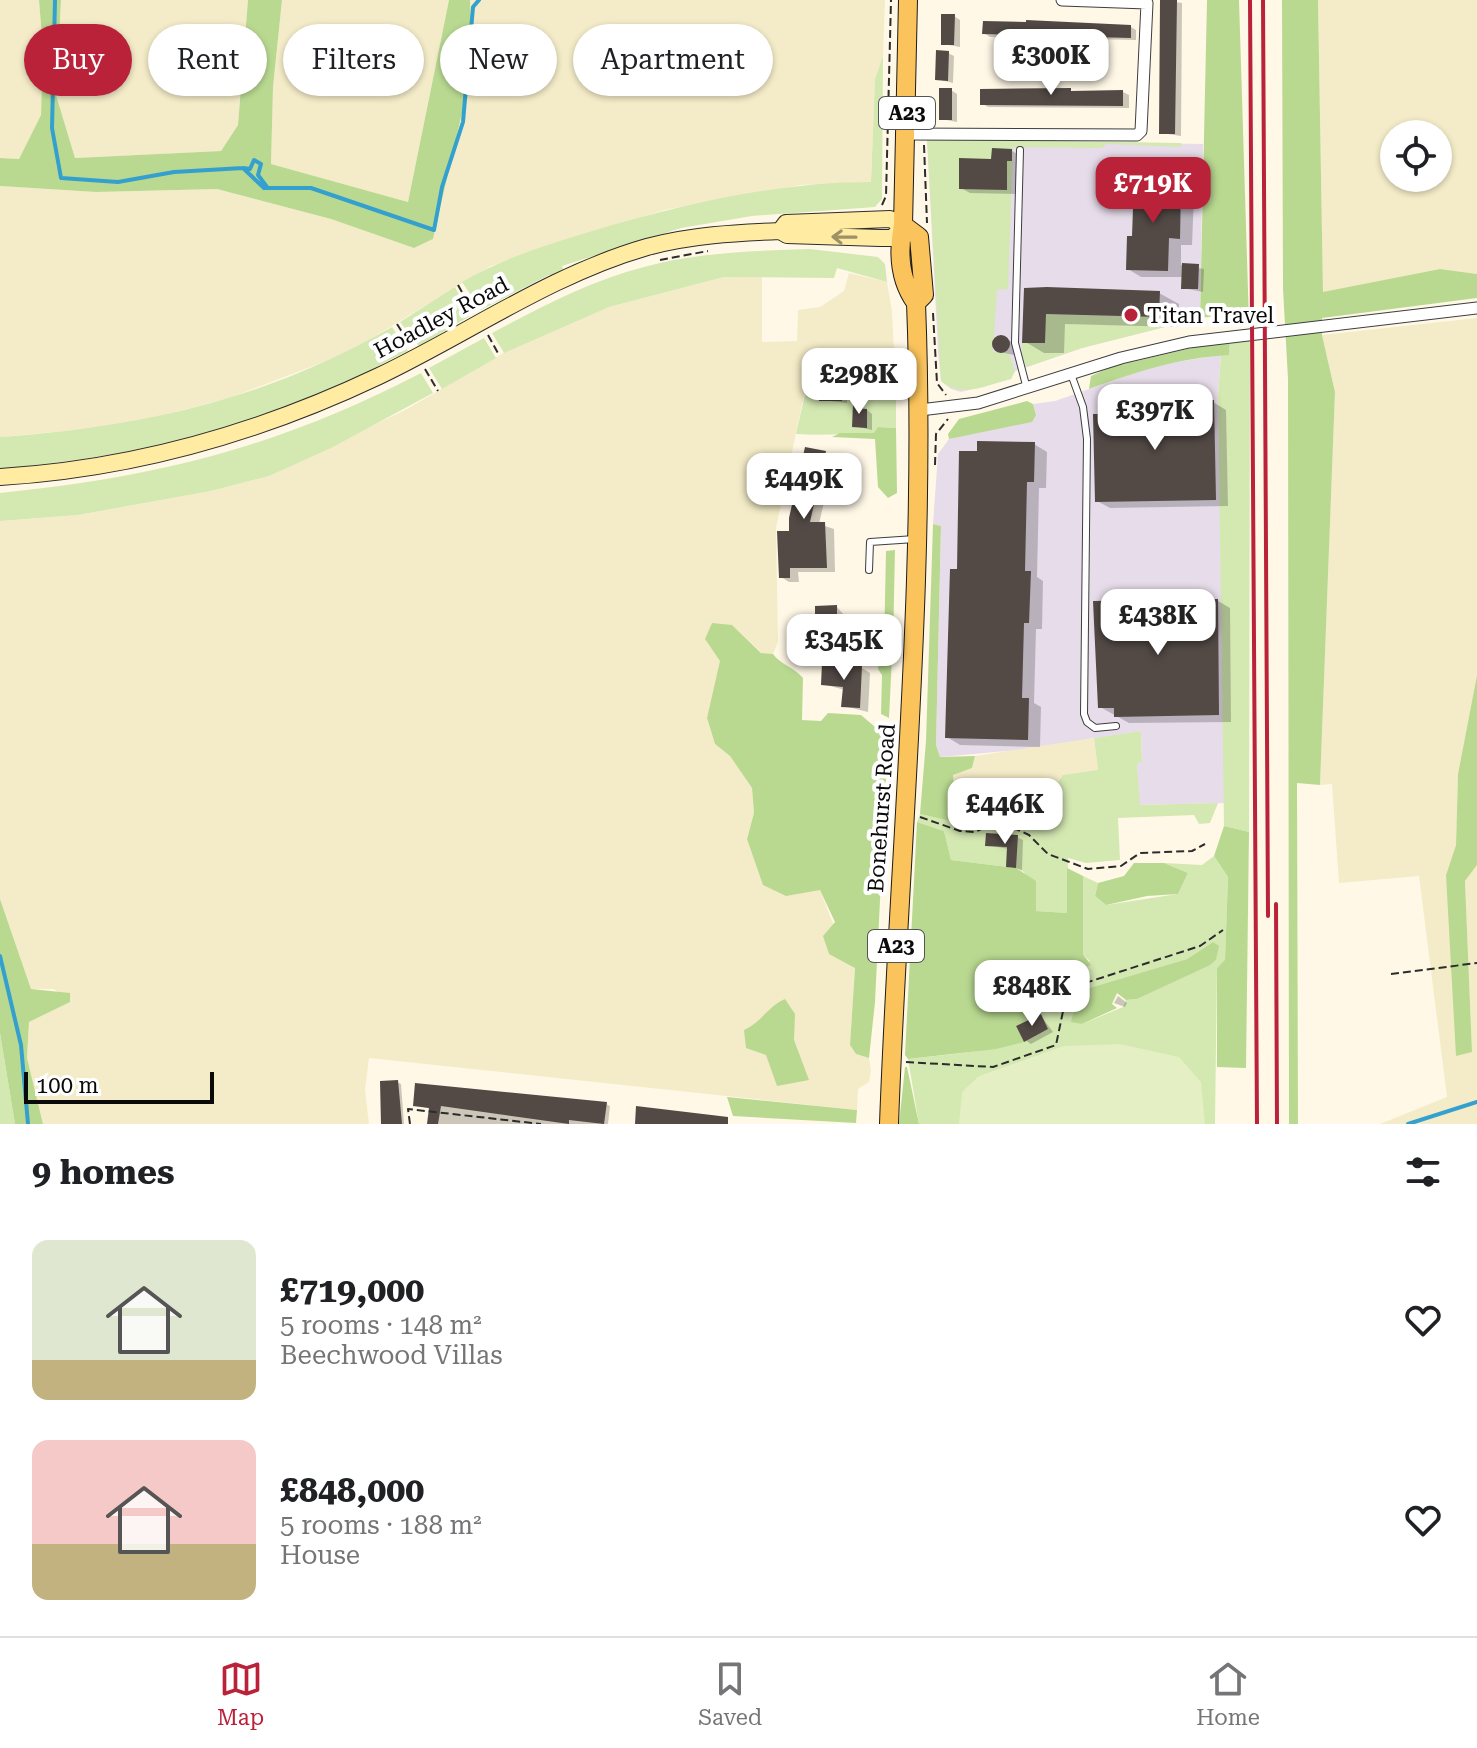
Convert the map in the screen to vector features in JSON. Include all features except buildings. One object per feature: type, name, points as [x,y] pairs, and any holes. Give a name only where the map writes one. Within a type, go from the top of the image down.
[{"type":"main road","name":"Bonehurst Road","points":[[889,1124],[893,986],[905,815],[918,539],[924,305],[906,290],[901,259],[914,133],[908,0]]},
{"type":"street","points":[[914,133],[1137,135],[1143,126],[1149,1],[1062,0]]},
{"type":"street","name":"Hoadley Road","points":[[0,477],[89,468],[209,443],[279,419],[357,386],[546,286],[612,259],[680,240],[780,231],[786,223],[890,219],[903,225]]},
{"type":"street","points":[[920,410],[978,403],[1168,346],[1221,336],[1477,308]]},
{"type":"lane","points":[[1020,150],[1015,343],[1027,389]]},
{"type":"lane","points":[[1071,374],[1083,407],[1087,439],[1084,714],[1087,722],[1095,728],[1116,726]]},
{"type":"lane","points":[[869,570],[870,542],[918,539]]},
{"type":"path","points":[[879,209],[886,196],[891,0]]},
{"type":"path","points":[[922,106],[914,133],[927,230]]},
{"type":"path","points":[[924,305],[937,383],[948,396]]},
{"type":"path","points":[[905,815],[960,831],[975,832],[986,827],[1014,828],[1029,835],[1048,854],[1088,869],[1121,866],[1140,853],[1192,851],[1205,844]]},
{"type":"path","points":[[902,1064],[993,1067],[1056,1045],[1067,992],[1082,984],[1200,946],[1223,930]]},
{"type":"path","points":[[1391,974],[1477,963]]},
{"type":"path","points":[[410,1124],[408,1109],[541,1124]]},
{"type":"shaded area","points":[[0,0],[39,0],[41,24],[24,24],[24,96],[42,96],[41,115],[19,159],[0,158]]},
{"type":"shaded area","points":[[61,0],[248,0],[246,24],[148,24],[148,96],[240,96],[238,125],[221,151],[75,158],[56,96],[132,96],[132,24],[60,24]]},
{"type":"shaded area","points":[[282,0],[449,0],[444,24],[440,24],[440,44],[408,202],[271,164],[273,87]]},
{"type":"shaded area","points":[[470,0],[885,0],[883,56],[875,79],[871,182],[801,185],[664,210],[491,266],[347,353],[229,398],[121,426],[0,437],[0,186],[96,192],[217,189],[331,219],[414,248],[433,239],[466,96],[557,96],[557,24],[470,24]]},
{"type":"shaded area","points":[[1318,0],[1477,0],[1477,274],[1440,269],[1323,293]]},
{"type":"shaded area","points":[[927,139],[1203,144],[1200,318],[1082,348],[1015,371],[1011,379],[961,392],[951,389],[941,381],[938,352]]},
{"type":"shaded area","points":[[849,273],[887,282],[895,371],[807,381],[776,528],[778,642],[773,654],[762,653],[732,625],[707,718],[715,744],[730,756],[752,788],[754,813],[747,839],[820,890],[848,962],[855,968],[850,1045],[856,1054],[869,1058],[871,1071],[869,1082],[858,1089],[857,1110],[369,1058],[365,1090],[369,1124],[43,1124],[27,1058],[29,1022],[69,1002],[54,989],[31,989],[0,899],[0,521],[78,515],[211,491],[269,476],[407,409],[524,341],[609,307],[724,277],[762,275],[762,342],[797,341],[798,310],[820,307],[844,291]]},
{"type":"shaded area","points":[[1477,318],[1477,675],[1458,774],[1456,845],[1446,875],[1472,1052],[1465,881],[1477,865],[1477,1124],[1380,1124],[1447,1097],[1419,876],[1339,883],[1332,784],[1320,785],[1335,392],[1322,335]]},
{"type":"shaded area","points":[[1221,355],[1218,395],[1225,803],[1139,805],[1137,764],[1142,762],[1141,731],[1019,750],[940,757],[936,745],[941,526],[933,524],[938,454],[949,439],[1036,415],[1033,404],[1055,401],[1157,365]]},
{"type":"shaded area","points":[[1094,738],[1098,770],[1057,784],[1055,810],[1025,810],[955,799],[953,774],[972,768],[975,756]]},
{"type":"green space","points":[[39,0],[61,0],[60,24],[41,24]]},
{"type":"green space","points":[[248,0],[282,0],[273,87],[271,164],[408,202],[440,44],[440,96],[466,96],[433,239],[414,248],[331,219],[217,189],[96,192],[0,186],[0,158],[19,159],[41,115],[42,96],[56,96],[75,158],[221,151],[238,125],[240,96],[267,96],[267,24],[246,24]]},
{"type":"green space","points":[[449,0],[470,0],[470,24],[444,24]]},
{"type":"green space","points":[[1207,0],[1239,0],[1249,323],[1240,323],[1233,314],[1200,318]]},
{"type":"green space","points":[[1282,0],[1318,0],[1323,292],[1440,269],[1477,274],[1477,298],[1322,318],[1322,335],[1335,392],[1320,785],[1297,783],[1298,1124],[1289,1124],[1288,379],[1283,289]]},
{"type":"green space","points":[[883,56],[882,199],[875,207],[752,216],[681,228],[562,266],[565,275],[549,275],[481,310],[462,282],[529,251],[666,211],[768,190],[871,182],[875,79]]},
{"type":"green space","points":[[927,139],[1181,143],[1181,147],[1106,144],[1102,148],[1013,147],[1008,289],[997,290],[993,352],[1009,353],[1015,371],[1011,379],[974,389],[957,389],[941,381]]},
{"type":"green space","points":[[810,249],[878,257],[885,264],[887,282],[837,268],[834,278],[724,277],[609,307],[504,353],[492,333],[585,287],[644,267],[706,255]]},
{"type":"green space","points":[[455,287],[470,316],[419,346],[400,322]]},
{"type":"green space","points":[[1159,312],[1184,312],[1185,322],[1082,348],[1027,367],[1022,357],[1022,343],[1045,343],[1046,314],[1158,317]]},
{"type":"green space","points":[[392,327],[408,351],[287,409],[181,441],[0,469],[0,437],[104,426],[203,405],[298,373]]},
{"type":"green space","points":[[1250,337],[1249,832],[1224,826],[1218,395],[1221,355],[1229,354],[1230,339]]},
{"type":"green space","points":[[484,338],[496,358],[442,389],[429,368]]},
{"type":"green space","points":[[1230,339],[1229,355],[1158,367],[1089,389],[1091,376],[1111,367]]},
{"type":"green space","points":[[889,371],[890,393],[896,393],[896,428],[879,427],[875,433],[796,434],[808,381]]},
{"type":"green space","points":[[421,373],[433,393],[331,448],[269,476],[211,491],[78,515],[0,521],[0,493],[113,478],[216,455],[317,421]]},
{"type":"green space","points":[[1027,401],[1033,404],[1036,415],[1032,422],[949,439],[948,434],[959,419]]},
{"type":"green space","points":[[878,427],[896,428],[897,493],[888,498],[878,487],[875,439],[832,437],[840,433],[874,433]]},
{"type":"green space","points":[[933,524],[941,526],[936,745],[940,757],[975,756],[972,768],[953,775],[955,799],[979,802],[978,823],[972,826],[920,814],[926,741]]},
{"type":"green space","points":[[895,550],[893,644],[884,648],[886,551]]},
{"type":"green space","points":[[712,623],[732,625],[761,653],[773,654],[803,678],[802,720],[821,721],[828,713],[861,715],[888,738],[875,1002],[869,1058],[856,1054],[850,1045],[855,968],[829,954],[823,936],[835,922],[820,890],[786,896],[763,885],[747,839],[754,813],[752,788],[730,756],[715,744],[707,718],[720,661],[705,639]]},
{"type":"green space","points":[[884,657],[892,657],[889,718],[881,714],[882,675],[878,669]]},
{"type":"green space","points":[[1477,675],[1477,865],[1465,881],[1472,1052],[1456,1056],[1446,875],[1456,845],[1458,774]]},
{"type":"green space","points":[[1141,731],[1142,762],[1137,764],[1140,805],[1218,803],[1210,823],[1199,824],[1194,815],[1118,818],[1120,860],[1086,863],[1068,858],[1067,913],[1036,911],[1024,872],[1016,868],[951,860],[944,831],[917,822],[920,814],[972,826],[978,823],[979,802],[1055,810],[1057,784],[1063,775],[1098,770],[1094,738]]},
{"type":"green space","points":[[917,822],[944,831],[951,860],[1016,868],[1036,881],[1036,911],[1067,913],[1067,868],[1083,876],[1083,954],[1091,965],[1046,987],[1041,1014],[1016,1026],[1024,1042],[996,1049],[908,1059],[905,1055]]},
{"type":"green space","points":[[1224,826],[1249,832],[1246,1068],[1217,1067],[1217,968],[1225,960],[1228,877],[1214,856]]},
{"type":"green space","points":[[1214,856],[1228,877],[1225,961],[1217,968],[1215,1124],[919,1124],[908,1059],[997,1047],[1048,1029],[1041,1014],[1046,987],[1090,961],[1083,954],[1083,876],[1098,883],[1095,896],[1106,905],[1178,894],[1188,873],[1164,863],[1202,865]],"holes":[[[1213,942],[1216,960],[1137,999],[1126,1000],[1123,1007],[1082,1024],[1079,991],[1187,959]]]},
{"type":"green space","points":[[1134,863],[1164,863],[1188,873],[1178,894],[1147,896],[1106,905],[1095,896],[1098,883],[1124,876]]},
{"type":"green space","points":[[0,899],[31,989],[70,993],[70,1002],[29,1022],[27,1058],[43,1124],[15,1124],[0,1033]]},
{"type":"green space","points":[[1213,942],[1219,946],[1216,960],[1210,965],[1137,999],[1126,1000],[1117,993],[1112,1004],[1117,1008],[1082,1024],[1071,1022],[1079,991],[1187,959]]},
{"type":"green space","points":[[785,999],[795,1014],[794,1040],[809,1080],[777,1086],[766,1055],[746,1048],[744,1030]]},
{"type":"green space","points":[[0,1033],[15,1124],[0,1124]]},
{"type":"green space","points":[[1120,1044],[1179,1057],[1201,1082],[1205,1124],[959,1124],[962,1092],[979,1076],[1064,1046]]},
{"type":"green space","points":[[907,1067],[919,1124],[899,1124]]},
{"type":"green space","points":[[727,1097],[857,1110],[856,1123],[733,1116]]},
{"type":"waterway","points":[[55,0],[52,128],[61,178],[118,182],[174,172],[243,168]]},
{"type":"waterway","points":[[267,187],[258,175],[261,164],[254,160],[250,169],[243,168],[264,188],[311,188],[434,230],[442,187],[463,122],[473,7],[479,0]]},
{"type":"waterway","points":[[0,956],[21,1045],[28,1124]]},
{"type":"waterway","points":[[1408,1124],[1477,1102]]},
{"type":"railway","points":[[1250,0],[1257,1124]]},
{"type":"railway","points":[[1263,0],[1268,916]]},
{"type":"railway","points":[[1276,904],[1277,1124]]},
{"type":"place","name":"Titan Travel","points":[[1131,315]]}]
